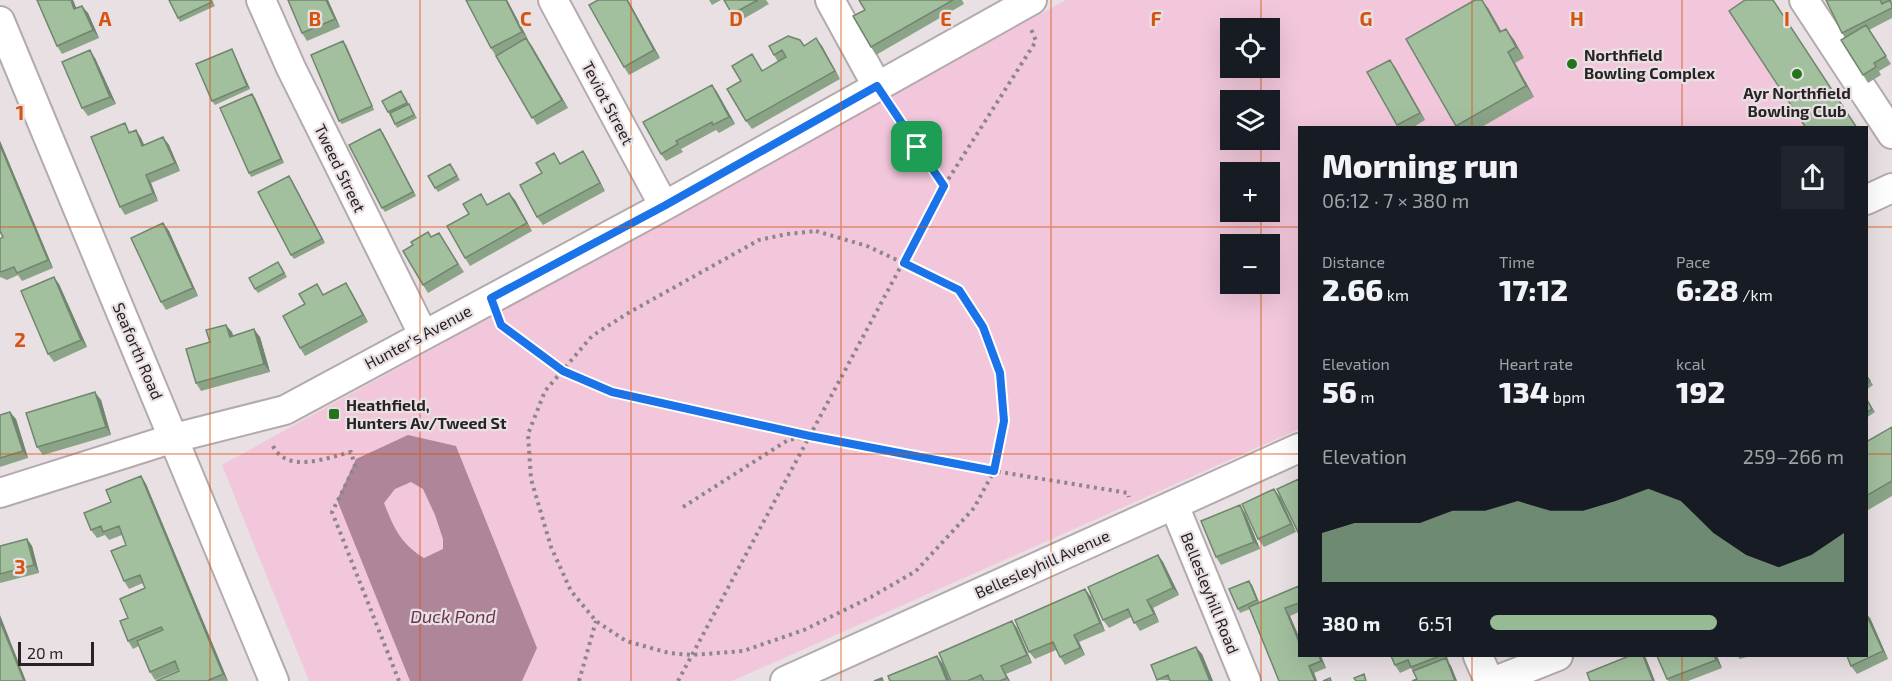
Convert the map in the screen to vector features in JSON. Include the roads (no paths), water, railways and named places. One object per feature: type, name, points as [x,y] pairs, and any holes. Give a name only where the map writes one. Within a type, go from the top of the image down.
[{"type":"street","name":"Tweed Street","points":[[261,0],[291,68],[423,334]]},
{"type":"street","name":"Teviot Street","points":[[553,0],[664,206]]},
{"type":"street","points":[[830,0],[877,86]]},
{"type":"street","name":"Hunter's Avenue","points":[[0,493],[174,438],[285,410],[664,206],[1032,0]]},
{"type":"street","points":[[1804,0],[1892,134]]},
{"type":"street","name":"Seaforth Road","points":[[0,21],[274,681]]},
{"type":"street","points":[[1868,199],[1892,188]]},
{"type":"street","name":"Bellesleyhill Avenue","points":[[785,681],[1298,448]]},
{"type":"street","name":"Bellesleyhill Road","points":[[1174,505],[1246,681]]},
{"type":"street","points":[[1478,657],[1489,681]]},
{"type":"street","points":[[1495,681],[1555,657]]},
{"type":"water","name":"Duck Pond","points":[[408,435],[456,446],[537,648],[522,681],[410,681],[337,500],[356,459]],"holes":[[[411,482],[423,489],[443,539],[443,549],[424,558],[403,541],[384,503],[395,489]]]},
{"type":"place","name":"Northfield Bowling Complex","points":[[1572,64]]},
{"type":"place","name":"Ayr Northfield Bowling Club","points":[[1797,74]]},
{"type":"place","name":"Heathfield, Hunters Av/Tweed St","points":[[334,414]]}]
